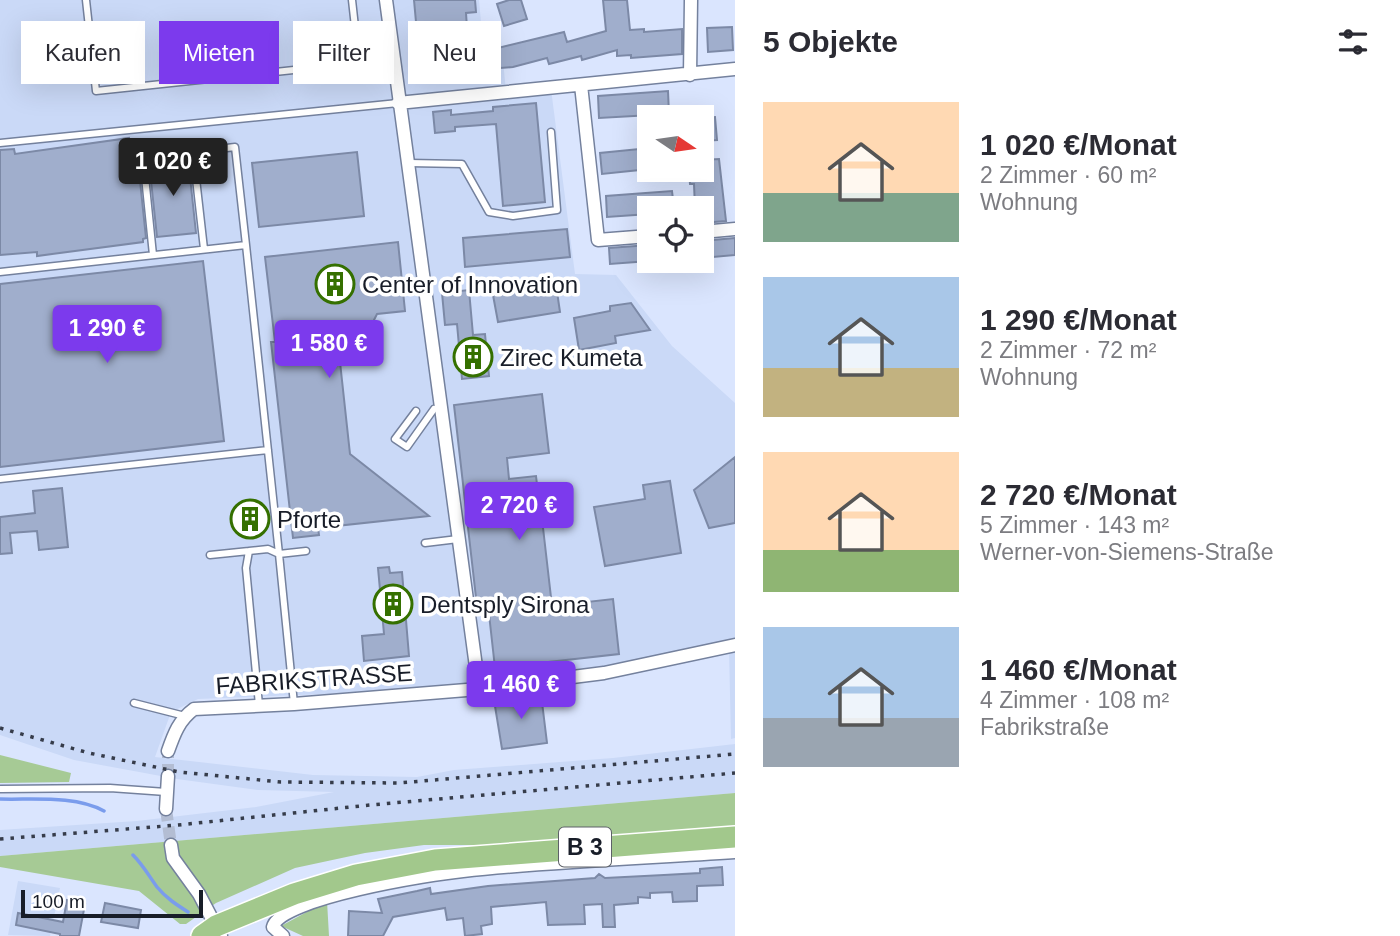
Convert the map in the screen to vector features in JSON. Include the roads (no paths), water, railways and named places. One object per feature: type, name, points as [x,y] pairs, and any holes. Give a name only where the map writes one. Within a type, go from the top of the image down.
[{"type":"main road","name":"B 3","points":[[213,933],[294,894],[356,875],[435,860],[735,837]]},
{"type":"street","points":[[386,0],[479,690]]},
{"type":"street","points":[[690,75],[691,0]]},
{"type":"street","points":[[398,103],[735,69]]},
{"type":"street","points":[[580,85],[598,240],[637,237]]},
{"type":"street","points":[[714,231],[735,229]]},
{"type":"street","name":"FABRIKSTRASSE","points":[[169,751],[174,732],[185,716],[194,709],[479,690],[604,673],[735,645]]},
{"type":"street","points":[[166,809],[168,776]]},
{"type":"street","points":[[171,845],[173,858],[199,894],[213,933]]},
{"type":"street","points":[[278,932],[274,921],[279,916],[310,903],[403,880],[463,871],[735,852]]},
{"type":"lane","points":[[86,0],[96,91],[359,64],[352,0]]},
{"type":"lane","points":[[0,143],[398,103]]},
{"type":"lane","points":[[407,163],[463,164],[489,212],[513,216],[557,209],[551,132]]},
{"type":"lane","points":[[153,255],[143,157],[235,147],[294,704]]},
{"type":"lane","points":[[193,152],[204,249]]},
{"type":"lane","points":[[0,272],[246,245]]},
{"type":"lane","points":[[415,411],[396,439],[407,447],[434,409]]},
{"type":"lane","points":[[0,479],[268,450]]},
{"type":"lane","points":[[425,543],[458,539]]},
{"type":"lane","points":[[210,555],[268,549],[279,554],[306,551]]},
{"type":"lane","points":[[249,551],[246,568],[259,705]]},
{"type":"lane","points":[[134,703],[185,716]]},
{"type":"lane","points":[[0,789],[110,788],[166,792]]},
{"type":"waterway","points":[[0,799],[67,800],[104,811]]},
{"type":"waterway","points":[[133,855],[160,891],[188,912]]},
{"type":"tunnel","points":[[168,751],[168,776]]},
{"type":"tunnel","points":[[166,809],[171,845]]},
{"type":"railway","points":[[0,728],[89,753],[179,772],[281,782],[399,783],[735,754]]},
{"type":"railway","points":[[0,839],[735,773]]},
{"type":"place","name":"Center of Innovation","points":[[335,284]]},
{"type":"place","name":"Zirec Kumeta","points":[[473,357]]},
{"type":"place","name":"Pforte","points":[[250,519]]},
{"type":"place","name":"Dentsply Sirona","points":[[393,604]]}]
